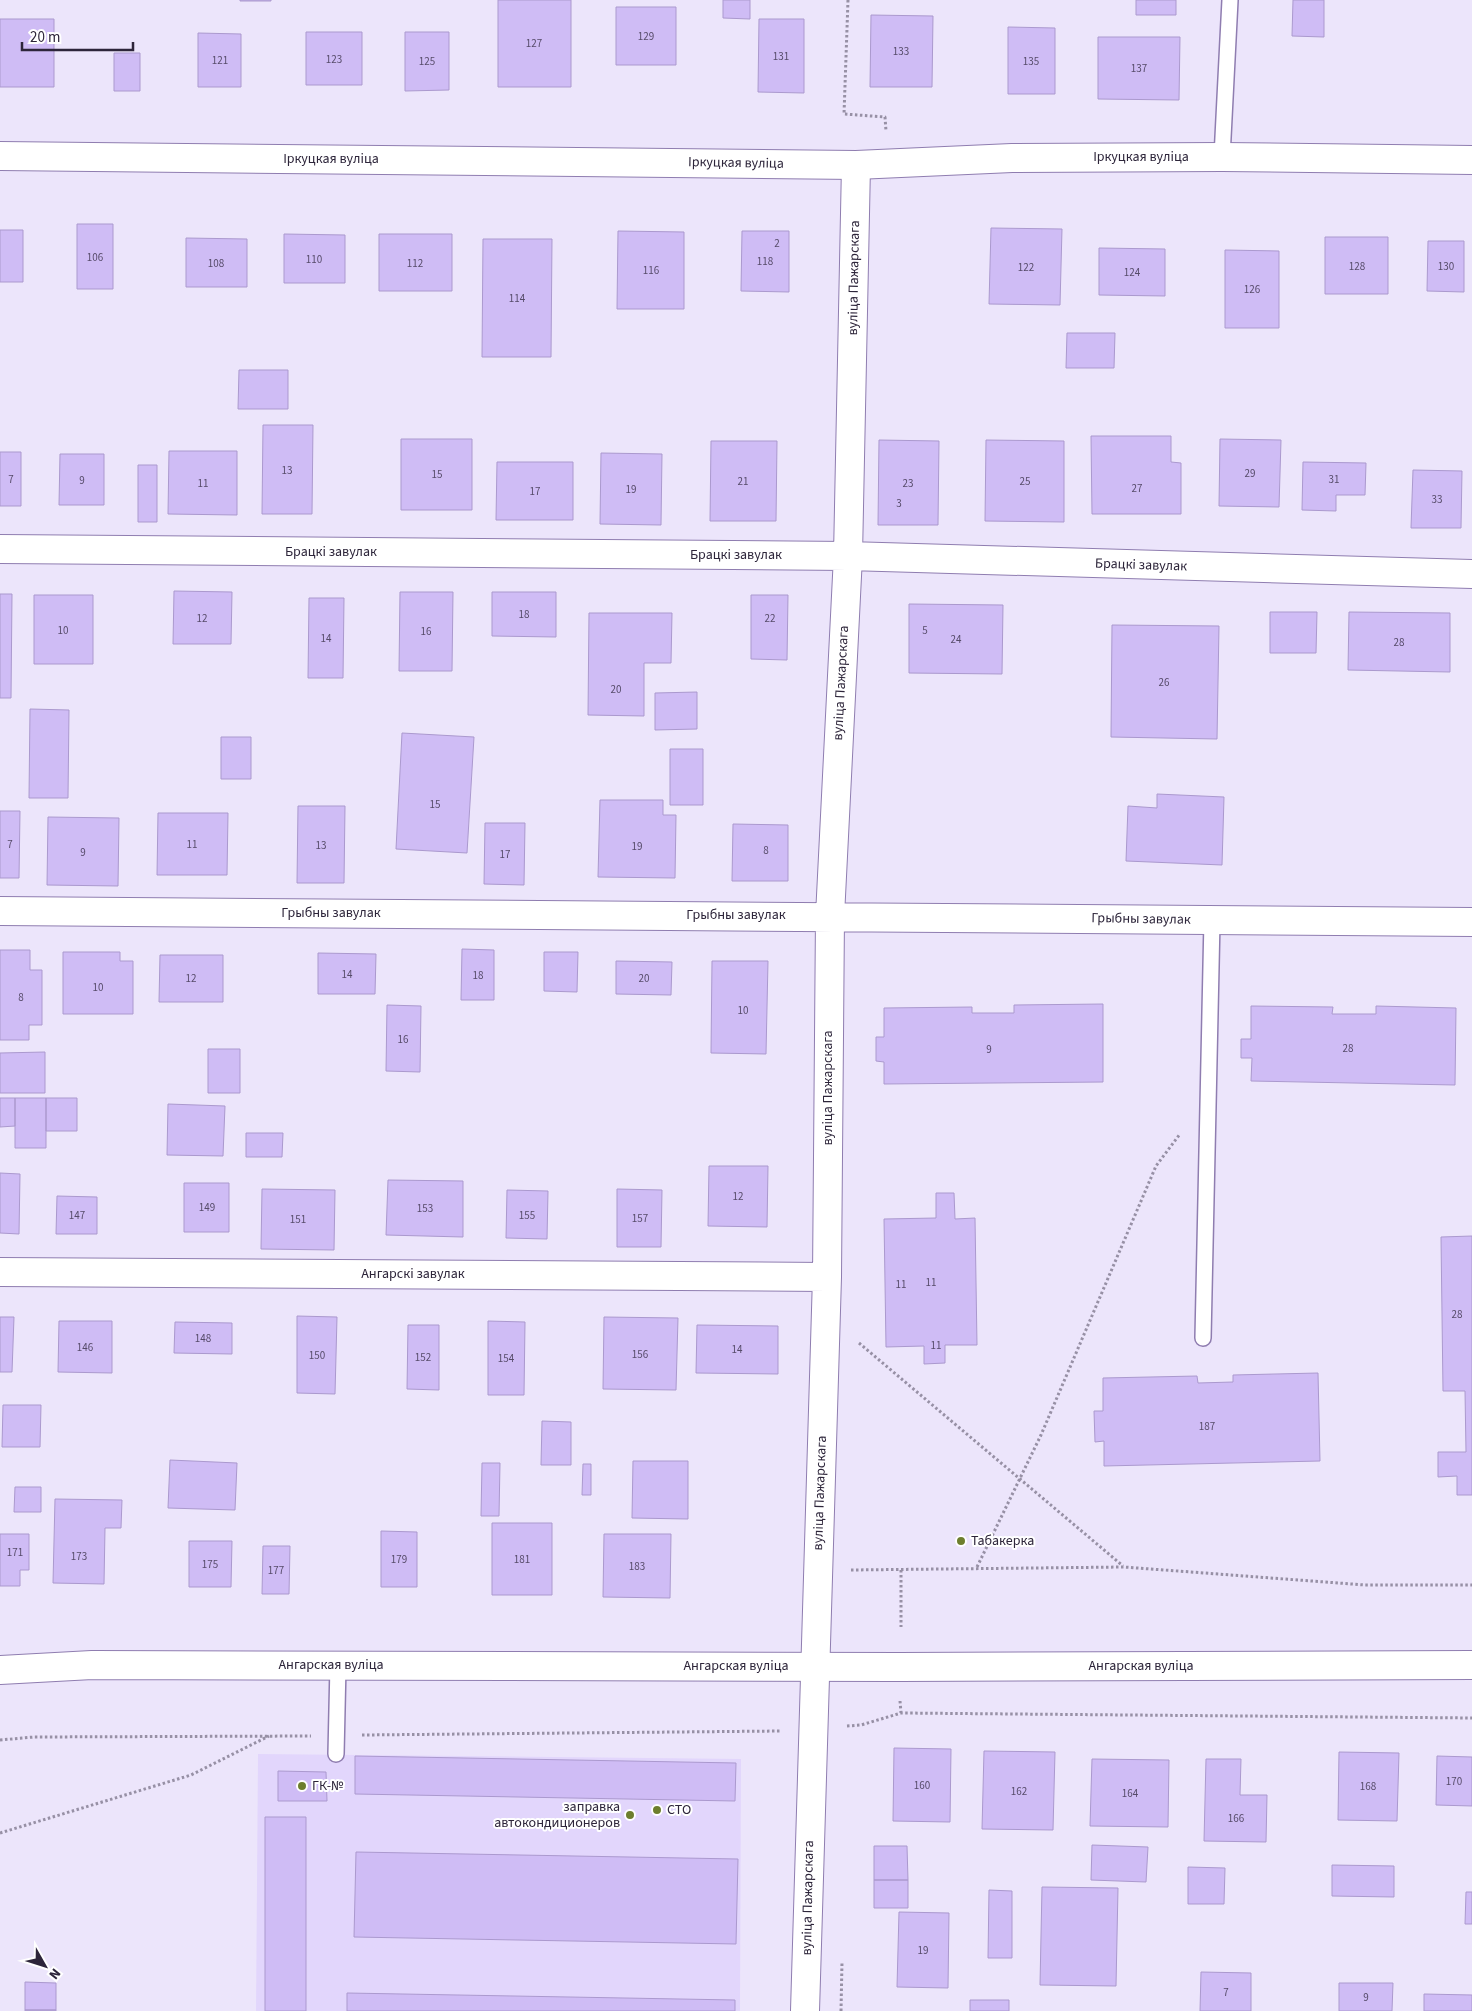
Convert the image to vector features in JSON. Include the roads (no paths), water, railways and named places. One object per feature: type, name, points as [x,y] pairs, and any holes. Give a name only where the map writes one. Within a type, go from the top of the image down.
[{"type":"street","name":"Іркуцкая вуліца","points":[[0,156],[856,165],[1012,158],[1222,157],[1472,160]]},
{"type":"street","name":"вуліца Пажарскага","points":[[805,2011],[827,1277],[830,916],[848,556],[856,165]]},
{"type":"street","name":"Брацкі завулак","points":[[0,550],[848,556],[1472,574]]},
{"type":"street","name":"Грыбны завулак","points":[[0,911],[1472,922]]},
{"type":"street","name":"Ангарскі завулак","points":[[0,1272],[827,1277]]},
{"type":"street","name":"Ангарская вуліца","points":[[0,1670],[92,1665],[1472,1665]]},
{"type":"lane","points":[[1222,157],[1230,0]]},
{"type":"lane","points":[[1203,1338],[1212,920]]},
{"type":"lane","points":[[336,1754],[338,1665]]},
{"type":"place","name":"Табакерка","points":[[961,1541]]},
{"type":"place","name":"ГК-№","points":[[302,1786]]},
{"type":"place","name":"СТО","points":[[657,1810]]},
{"type":"place","name":"заправка автокондиционеров","points":[[630,1815]]}]
